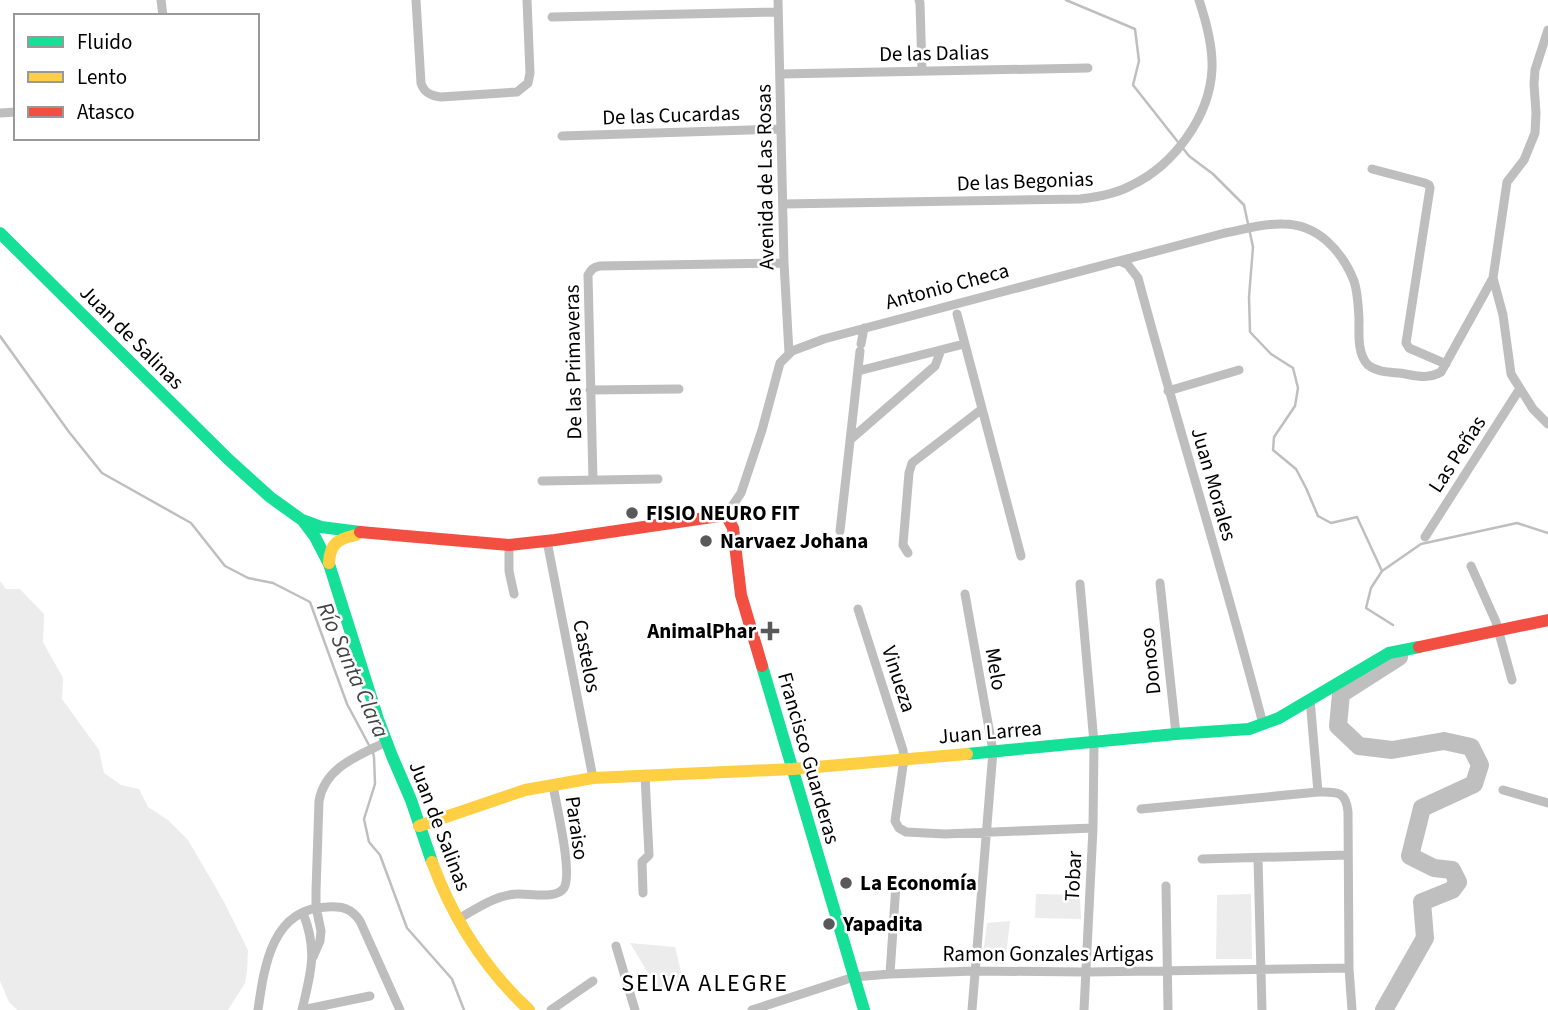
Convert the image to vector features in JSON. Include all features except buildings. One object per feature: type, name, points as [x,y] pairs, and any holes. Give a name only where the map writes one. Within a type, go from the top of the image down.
[{"type":"street","points":[[416,0],[421,83],[426,92],[441,97],[517,92],[528,83],[530,73],[527,0]]},
{"type":"street","name":"Avenida de Las Rosas","points":[[778,0],[784,263],[789,353]]},
{"type":"street","points":[[919,0],[922,71]]},
{"type":"street","name":"De las Begonias","points":[[783,204],[1067,199],[1099,197],[1135,184],[1180,147],[1206,99],[1212,71],[1212,55],[1199,0]]},
{"type":"street","points":[[552,17],[778,12]]},
{"type":"street","points":[[1372,169],[1429,185],[1406,343],[1409,348],[1446,364],[1493,278],[1507,182],[1524,160],[1535,133],[1535,70],[1548,30]]},
{"type":"street","name":"De las Dalias","points":[[780,74],[1088,68]]},
{"type":"street","name":"De las Cucardas","points":[[562,136],[781,130]]},
{"type":"street","name":"Antonio Checa","points":[[789,353],[824,339],[1225,233],[1283,223],[1309,228],[1334,247],[1354,282],[1358,299],[1361,352],[1367,364],[1379,370],[1427,377],[1441,372],[1446,364]]},
{"type":"street","name":"Juan de Salinas","points":[[0,233],[228,459],[302,520],[315,537],[329,564],[386,742],[412,803],[440,882],[457,919],[473,945],[507,990],[529,1010]]},
{"type":"street","name":"Juan Morales","points":[[1120,261],[1128,265],[1138,278],[1263,724]]},
{"type":"street","name":"De las Primaveras","points":[[593,480],[588,275],[593,268],[784,263]]},
{"type":"street","points":[[1493,278],[1503,315],[1511,374],[1519,390],[1548,425]]},
{"type":"street","points":[[957,314],[1021,556]]},
{"type":"street","points":[[840,531],[864,328]]},
{"type":"street","points":[[858,371],[964,344]]},
{"type":"street","points":[[851,439],[936,366],[941,350]]},
{"type":"street","points":[[329,564],[330,550],[334,544],[351,536],[367,533],[509,545],[726,516],[741,493],[780,363],[789,353]]},
{"type":"street","points":[[1168,391],[1239,370]]},
{"type":"street","points":[[590,390],[679,389]]},
{"type":"street","name":"Las Peñas","points":[[1425,537],[1519,390]]},
{"type":"street","points":[[908,553],[903,545],[911,466],[920,456],[982,410]]},
{"type":"street","points":[[542,481],[658,478]]},
{"type":"street","name":"Francisco Guarderas","points":[[726,516],[733,528],[741,595],[864,1010]]},
{"type":"street","name":"Juan de Salinas","points":[[302,520],[331,530],[367,533]]},
{"type":"street","name":"Castelos","points":[[547,541],[593,778]]},
{"type":"street","points":[[509,545],[509,571],[514,594]]},
{"type":"street","points":[[1471,566],[1498,630],[1512,680]]},
{"type":"street","name":"Tobar","points":[[1080,583],[1094,743],[1093,828],[1084,1010]]},
{"type":"street","name":"Donoso","points":[[1160,583],[1176,734]]},
{"type":"street","name":"Melo","points":[[965,594],[993,751],[972,1010]]},
{"type":"street","name":"Vinueza","points":[[858,609],[904,759]]},
{"type":"street","name":"Juan Larrea","points":[[419,826],[508,795],[593,778],[793,769],[1248,729],[1279,718],[1389,653],[1548,620]]},
{"type":"street","points":[[1310,699],[1318,792]]},
{"type":"street","points":[[370,996],[302,1010],[321,931],[316,907],[319,801],[322,787],[342,764],[386,742]]},
{"type":"street","points":[[904,759],[895,821],[899,828],[906,832],[945,834],[1093,828]]},
{"type":"street","points":[[643,893],[642,862],[649,855],[645,776]]},
{"type":"street","name":"Paraiso","points":[[457,919],[496,898],[519,894],[557,893],[564,887],[564,843],[553,785]]},
{"type":"street","points":[[1503,790],[1548,803]]},
{"type":"street","points":[[1141,809],[1318,792],[1335,792],[1342,795],[1347,801],[1352,1010]]},
{"type":"street","points":[[1202,859],[1348,855]]},
{"type":"street","points":[[1258,858],[1262,1010]]},
{"type":"street","points":[[890,974],[896,884]]},
{"type":"street","points":[[1166,886],[1168,1010]]},
{"type":"street","points":[[258,1010],[262,976],[282,929],[295,916],[316,907],[342,906],[355,914],[400,1010]]},
{"type":"street","points":[[303,913],[313,957]]},
{"type":"street","points":[[616,946],[635,1010]]},
{"type":"street","name":"Ramon Gonzales Artigas","points":[[752,1010],[853,977],[890,974],[1349,968]]},
{"type":"street","points":[[551,1010],[593,981]]},
{"type":"shaded area","points":[[0,581],[6,589],[20,589],[44,614],[43,642],[63,678],[62,699],[99,750],[104,773],[121,785],[139,789],[148,807],[168,820],[188,840],[223,900],[248,950],[245,983],[228,1010],[17,1010],[9,1002],[0,981]]},
{"type":"shaded area","points":[[1036,894],[1080,895],[1081,919],[1035,918]]},
{"type":"shaded area","points":[[1251,894],[1252,959],[1216,959],[1217,895]]},
{"type":"shaded area","points":[[1010,921],[1005,964],[982,962],[987,923]]},
{"type":"shaded area","points":[[630,943],[675,947],[683,980],[660,993]]},
{"type":"waterway","points":[[1066,0],[1135,29],[1139,61],[1133,85],[1189,156],[1213,174],[1244,205],[1253,247],[1249,297],[1250,332],[1271,354],[1293,368],[1298,388],[1295,406],[1274,437],[1273,450],[1296,469],[1318,516],[1331,523],[1357,517],[1382,571]]},
{"type":"waterway","name":"Río Santa Clara","points":[[0,336],[102,473],[191,523],[225,566],[248,578],[273,583],[310,602],[347,704],[370,747]]},
{"type":"waterway","points":[[1393,625],[1366,608],[1371,588],[1382,571],[1421,544],[1517,523],[1548,533]]},
{"type":"waterway","points":[[1384,1010],[1425,938],[1422,902],[1452,890],[1458,882],[1452,870],[1434,868],[1410,856],[1422,808],[1474,784],[1480,765],[1471,747],[1444,741],[1392,750],[1359,746],[1338,726],[1341,694],[1399,657]]},
{"type":"waterway","name":"Río Santa Clara","points":[[373,753],[375,784],[364,819],[369,842],[380,855],[407,928],[452,979],[464,1010]]},
{"type":"traffic: fast","points":[[0,233],[228,459],[270,497],[302,520],[321,527],[360,532]]},
{"type":"traffic: fast","points":[[303,521],[329,564],[378,719],[411,800],[432,862]]},
{"type":"traffic: fast","points":[[967,754],[1249,729],[1279,718],[1389,653],[1419,647]]},
{"type":"traffic: fast","points":[[762,666],[864,1010]]},
{"type":"traffic: slow","points":[[329,563],[333,546],[344,538],[356,535]]},
{"type":"traffic: slow","points":[[419,826],[525,790],[593,778],[793,769],[967,754]]},
{"type":"traffic: slow","points":[[432,862],[471,942],[498,977],[529,1010]]},
{"type":"traffic: jam","points":[[360,532],[509,545],[726,515],[733,528],[741,595],[762,666]]},
{"type":"traffic: jam","points":[[1419,647],[1548,620]]},
{"type":"place","name":"FISIO NEURO FIT","points":[[632,513]]},
{"type":"place","name":"Narvaez Johana","points":[[706,541]]},
{"type":"place","name":"AnimalPhar","points":[[770,631]]},
{"type":"place","name":"La Economía","points":[[846,883]]},
{"type":"place","name":"Yapadita","points":[[829,924]]},
{"type":"district","name":"SELVA ALEGRE","points":[[705,983]]}]
